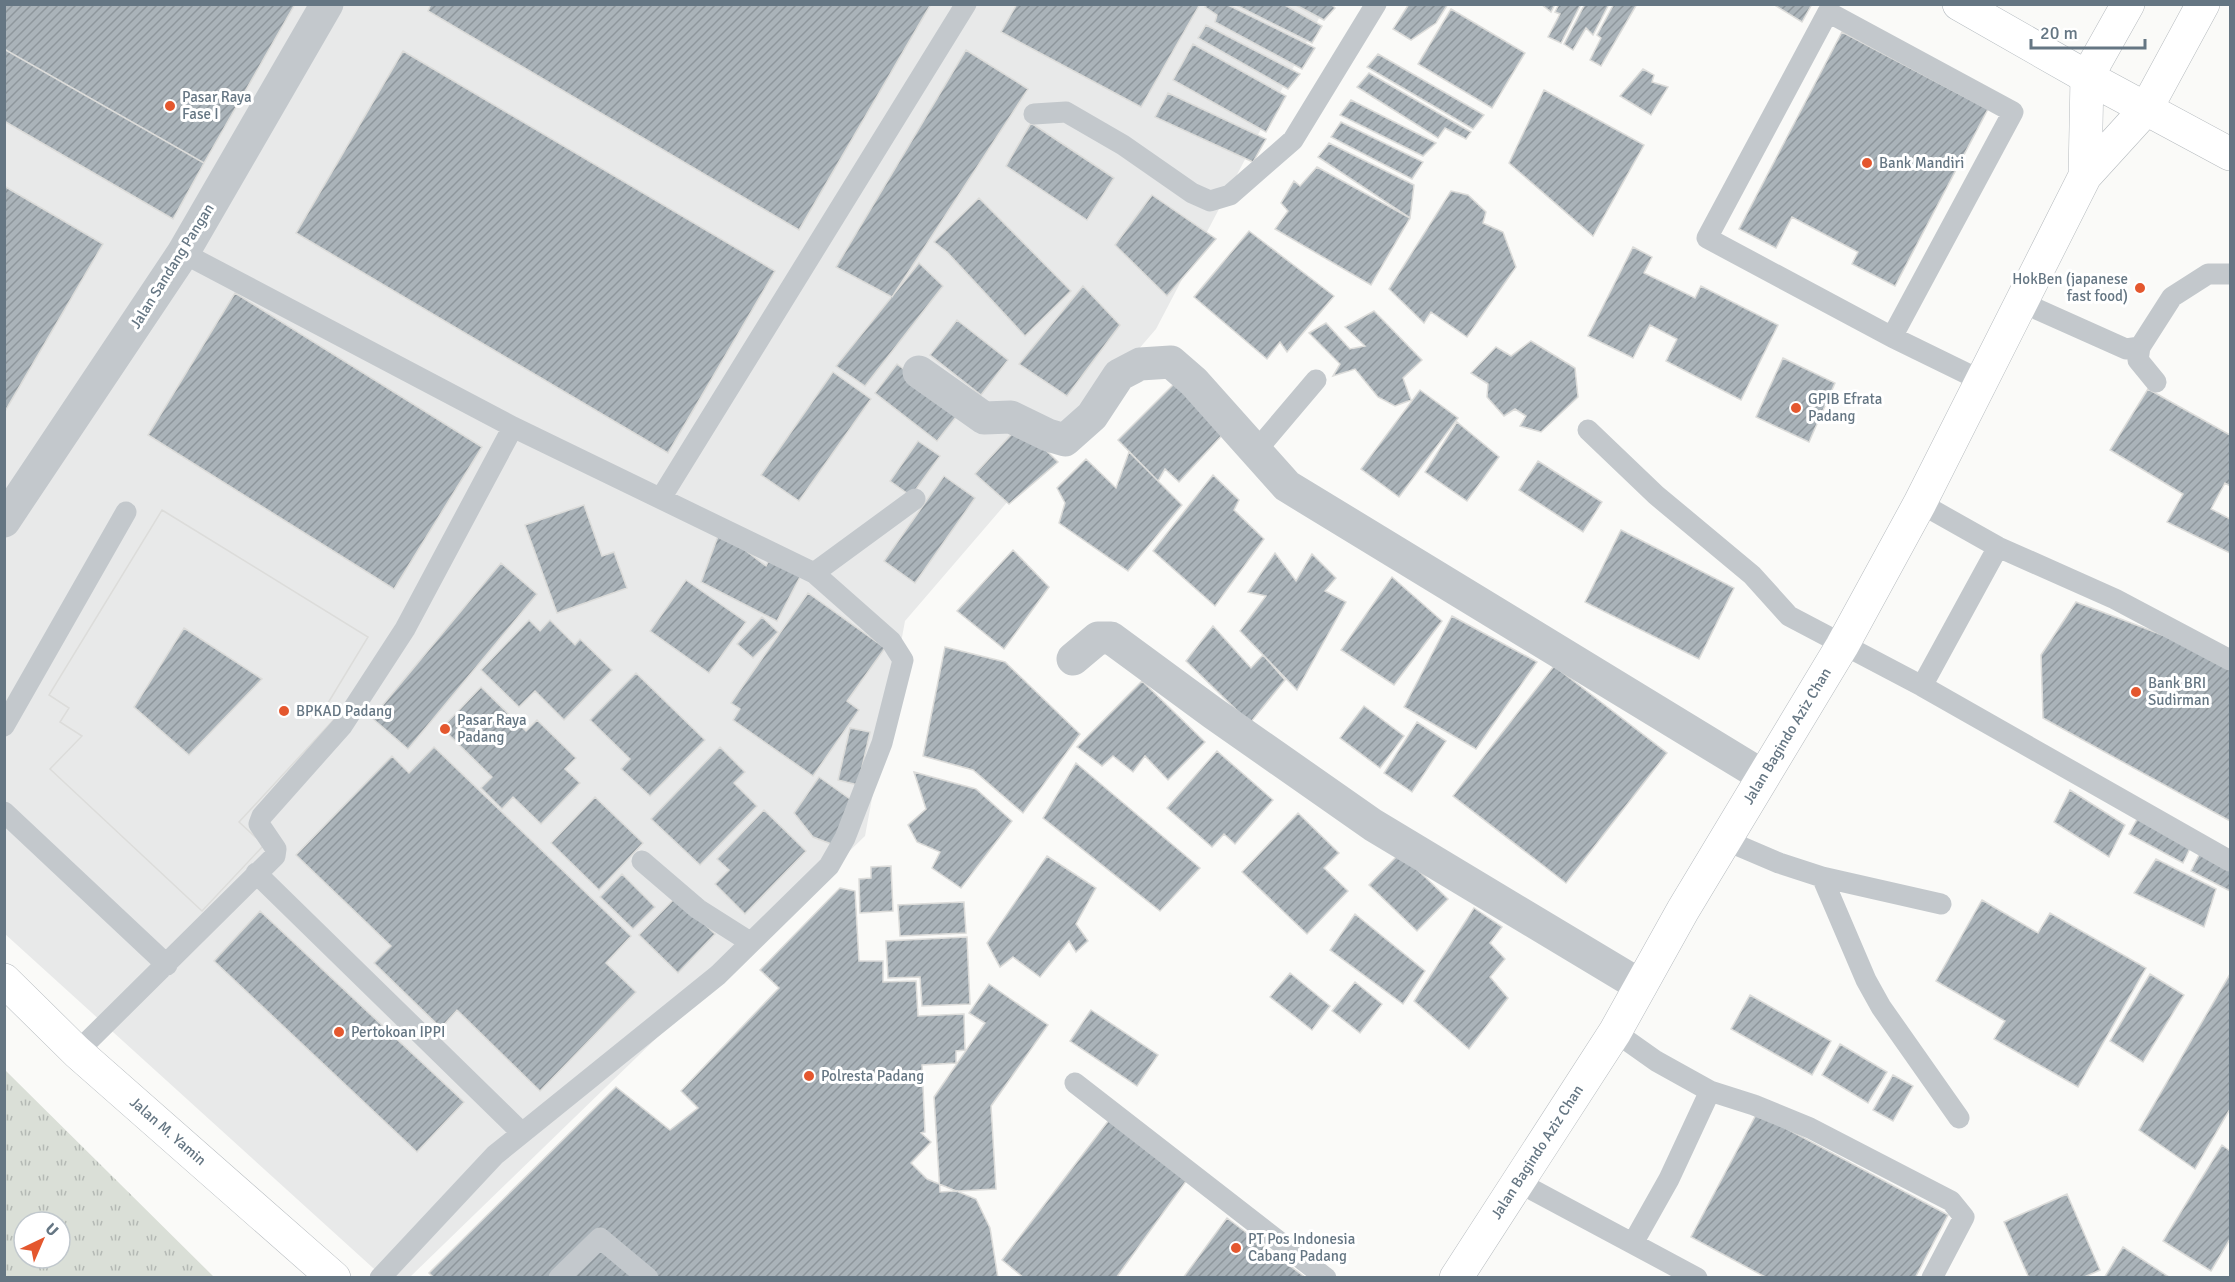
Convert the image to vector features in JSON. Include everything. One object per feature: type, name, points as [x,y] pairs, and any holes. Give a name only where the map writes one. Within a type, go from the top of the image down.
[{"type":"main road","points":[[1959,4],[2087,77],[2230,154]]},
{"type":"main road","points":[[2085,176],[2087,77],[2128,4]]},
{"type":"main road","points":[[2085,176],[2146,109],[2204,4]]},
{"type":"main road","name":"Jalan Bagindo Aziz Chan","points":[[1456,1278],[1615,1032],[1725,840],[1842,646],[1920,504],[2085,176]]},
{"type":"main road","name":"Jalan M. Yamin","points":[[4,980],[77,1052],[334,1278]]},
{"type":"street","name":"Jalan Sandang Pangan","points":[[4,521],[183,253],[327,4]]},
{"type":"street","points":[[919,372],[984,418],[1011,417],[1048,435],[1065,440],[1092,416],[1119,375],[1140,363],[1171,362],[1194,382],[1287,486],[1763,776]]},
{"type":"street","points":[[1073,659],[1098,638],[1111,638],[1373,825],[1641,987]]},
{"type":"lane","points":[[661,498],[966,4]]},
{"type":"lane","points":[[1034,114],[1066,112],[1123,145],[1192,193],[1210,201],[1230,195],[1293,140],[1376,4]]},
{"type":"lane","points":[[1892,337],[2013,112],[1828,12],[1707,238],[1892,337],[1982,381]]},
{"type":"lane","points":[[183,253],[513,427],[814,573],[891,641],[903,660],[882,742],[845,838],[829,866],[718,975],[495,1155],[380,1278]]},
{"type":"lane","points":[[2156,382],[2138,360],[2139,347],[2172,297],[2208,274],[2230,274]]},
{"type":"lane","points":[[2022,302],[2126,349],[2139,347]]},
{"type":"lane","points":[[1255,452],[1316,380]]},
{"type":"lane","points":[[77,1052],[275,856],[276,849],[261,831],[259,824],[262,816],[342,726],[405,629],[513,427]]},
{"type":"lane","points":[[1587,430],[1656,495],[1752,575],[1789,616],[1842,646],[1922,686],[2230,861]]},
{"type":"lane","points":[[814,573],[915,499]]},
{"type":"lane","points":[[1920,504],[1998,547],[2115,599],[2230,660]]},
{"type":"lane","points":[[4,726],[126,512]]},
{"type":"lane","points":[[1922,686],[1998,547]]},
{"type":"lane","points":[[4,812],[167,965]]},
{"type":"lane","points":[[1725,840],[1779,863],[1822,877],[1941,904]]},
{"type":"lane","points":[[642,861],[698,909],[750,942]]},
{"type":"lane","points":[[256,873],[521,1132]]},
{"type":"lane","points":[[1822,877],[1849,945],[1871,989],[1959,1118]]},
{"type":"lane","points":[[1615,1032],[1656,1061],[1710,1091],[1754,1105],[1810,1128],[1951,1202],[1964,1217],[1932,1278]]},
{"type":"lane","points":[[1075,1083],[1326,1278]]},
{"type":"lane","points":[[1633,1243],[1669,1179],[1710,1091]]},
{"type":"lane","points":[[1518,1182],[1697,1278]]},
{"type":"lane","points":[[559,1278],[600,1238],[648,1278]]},
{"type":"shaded area","name":"Pasar Raya Padang","points":[[4,5],[1326,5],[1156,329],[905,621],[865,836],[410,1277],[383,1277],[5,934]]},
{"type":"green space","points":[[5,1070],[214,1277],[5,1277]]},
{"type":"building","name":"Pasar Raya Fase I","points":[[4,4],[295,4],[204,163],[4,49]]},
{"type":"building","points":[[431,4],[931,4],[799,230],[428,11]]},
{"type":"building","points":[[1017,4],[1200,4],[1141,107],[1001,32]]},
{"type":"building","points":[[1207,4],[1226,4],[1315,48],[1302,69],[1215,22],[1217,15],[1205,7]]},
{"type":"building","points":[[1234,4],[1283,4],[1322,26],[1312,43]]},
{"type":"building","points":[[1294,4],[1331,4],[1335,8],[1324,20]]},
{"type":"building","points":[[1409,4],[1448,4],[1436,23],[1411,40],[1393,29]]},
{"type":"building","points":[[1541,4],[1555,4],[1551,12]]},
{"type":"building","points":[[1559,4],[1581,4],[1561,43],[1548,37],[1560,14],[1555,12]]},
{"type":"building","points":[[1585,4],[1609,4],[1593,35],[1586,28],[1573,50],[1564,44]]},
{"type":"building","points":[[1614,4],[1637,4],[1601,66],[1590,60],[1601,38],[1597,35]]},
{"type":"building","points":[[1773,4],[1812,4],[1802,22]]},
{"type":"building","points":[[1451,9],[1525,53],[1492,108],[1418,64]]},
{"type":"building","points":[[1206,25],[1300,74],[1288,89],[1198,38]]},
{"type":"building","name":"Bank Mandiri","points":[[1842,32],[1988,109],[1895,286],[1852,264],[1858,252],[1792,217],[1776,248],[1739,229]]},
{"type":"building","points":[[1193,44],[1286,96],[1266,132],[1173,80]]},
{"type":"building","points":[[4,49],[204,163],[173,219],[4,121]]},
{"type":"building","points":[[966,50],[1028,89],[892,297],[836,267]]},
{"type":"building","points":[[403,51],[775,271],[668,453],[296,233]]},
{"type":"building","points":[[1378,54],[1484,115],[1473,129],[1367,67]]},
{"type":"building","points":[[1643,69],[1654,75],[1652,82],[1668,87],[1651,115],[1620,96]]},
{"type":"building","points":[[1369,73],[1471,132],[1466,139],[1445,128],[1438,138],[1357,87]]},
{"type":"building","points":[[1544,90],[1644,145],[1593,236],[1509,163]]},
{"type":"building","points":[[1168,93],[1266,139],[1253,162],[1155,117]]},
{"type":"building","points":[[1351,100],[1436,143],[1423,156],[1340,115]]},
{"type":"building","points":[[1341,122],[1423,162],[1412,179],[1331,137]]},
{"type":"building","points":[[1031,123],[1114,178],[1087,220],[1006,166]]},
{"type":"building","points":[[1329,143],[1414,185],[1410,218],[1318,157]]},
{"type":"building","points":[[1317,167],[1410,218],[1371,285],[1275,229],[1288,211],[1281,203],[1294,181],[1300,186]]},
{"type":"building","points":[[4,186],[103,244],[4,413]]},
{"type":"building","points":[[1451,191],[1468,195],[1486,212],[1483,223],[1503,232],[1516,267],[1467,337],[1431,312],[1424,323],[1389,289]]},
{"type":"building","points":[[1152,195],[1216,239],[1167,296],[1115,245]]},
{"type":"building","points":[[979,198],[1071,291],[1025,336],[947,252],[934,242]]},
{"type":"building","points":[[1249,231],[1334,296],[1287,352],[1280,342],[1267,359],[1194,297]]},
{"type":"building","points":[[1633,247],[1652,257],[1644,273],[1695,298],[1701,286],[1778,325],[1741,400],[1666,361],[1677,339],[1650,325],[1633,358],[1588,336]]},
{"type":"building","points":[[919,263],[943,286],[865,386],[836,366]]},
{"type":"building","points":[[1083,286],[1120,325],[1067,396],[1019,364]]},
{"type":"building","points":[[235,293],[482,447],[394,589],[148,435]]},
{"type":"building","points":[[1374,311],[1422,360],[1403,378],[1411,400],[1395,406],[1378,397],[1355,369],[1333,376],[1340,364],[1309,333],[1326,323],[1350,349],[1365,346],[1345,327]]},
{"type":"building","points":[[957,320],[1008,360],[981,395],[930,355]]},
{"type":"building","points":[[1531,341],[1575,368],[1578,397],[1541,432],[1520,426],[1526,416],[1515,409],[1504,416],[1487,397],[1488,384],[1471,373],[1496,347],[1511,356]]},
{"type":"building","points":[[1783,358],[1835,383],[1809,442],[1756,417]]},
{"type":"building","points":[[897,364],[960,412],[937,441],[875,393]]},
{"type":"building","points":[[833,372],[871,399],[799,501],[761,475]]},
{"type":"building","points":[[1176,382],[1224,433],[1179,482],[1165,469],[1158,481],[1118,440]]},
{"type":"building","points":[[2148,389],[2230,435],[2230,486],[2225,483],[2211,509],[2230,519],[2230,553],[2167,522],[2183,494],[2110,450]]},
{"type":"building","points":[[1420,390],[1458,418],[1399,497],[1361,469]]},
{"type":"building","points":[[1457,422],[1499,457],[1467,501],[1425,472]]},
{"type":"building","points":[[1020,425],[1058,462],[1009,504],[975,474]]},
{"type":"building","points":[[918,441],[940,456],[911,496],[890,481]]},
{"type":"building","points":[[1129,452],[1182,505],[1128,571],[1059,523],[1065,503],[1057,488],[1086,459],[1116,488]]},
{"type":"building","points":[[1538,461],[1602,502],[1583,532],[1519,490]]},
{"type":"building","points":[[1213,475],[1239,500],[1234,510],[1264,539],[1215,606],[1153,551]]},
{"type":"building","points":[[944,476],[975,498],[915,583],[884,561]]},
{"type":"building","points":[[584,505],[602,556],[614,552],[627,588],[557,613],[525,525]]},
{"type":"building","name":"BPKAD Padang","points":[[162,510],[368,637],[328,703],[339,714],[239,822],[264,845],[202,911],[50,769],[82,736],[60,722],[69,708],[49,695]],"holes":[[[184,628],[262,679],[189,755],[134,707]]]},
{"type":"building","name":"BPKAD Padang","points":[[162,510],[368,637],[328,703],[339,714],[239,822],[264,845],[202,911],[50,769],[82,736],[60,722],[69,708],[49,695]]},
{"type":"building","points":[[1621,530],[1734,588],[1699,659],[1585,602]]},
{"type":"building","points":[[720,531],[766,566],[771,557],[801,575],[777,621],[701,582]]},
{"type":"building","points":[[1013,550],[1049,587],[1004,649],[957,611]]},
{"type":"building","points":[[1275,553],[1296,581],[1312,554],[1336,578],[1325,591],[1346,602],[1297,690],[1240,631],[1266,596],[1248,592]]},
{"type":"building","points":[[501,563],[537,594],[408,749],[372,718]]},
{"type":"building","points":[[1392,577],[1442,621],[1394,685],[1341,650]]},
{"type":"building","points":[[686,580],[746,622],[709,673],[650,631]]},
{"type":"building","points":[[808,593],[885,648],[847,701],[859,710],[813,776],[733,720],[740,709],[731,703]]},
{"type":"building","name":"Bank BRI Sudirman","points":[[2076,602],[2207,652],[2230,667],[2230,821],[2043,718],[2041,655]]},
{"type":"building","points":[[1452,616],[1537,662],[1476,749],[1404,707]]},
{"type":"building","points":[[762,617],[778,632],[753,658],[737,644]]},
{"type":"building","points":[[529,620],[540,631],[550,620],[575,645],[580,639],[612,670],[564,720],[535,691],[519,707],[481,670]]},
{"type":"building","points":[[1213,626],[1251,668],[1263,655],[1285,680],[1250,723],[1186,661]]},
{"type":"building","points":[[945,647],[1005,662],[1080,734],[1023,813],[973,770],[923,756]]},
{"type":"building","points":[[1554,666],[1667,753],[1566,883],[1453,796]]},
{"type":"building","points":[[636,673],[705,740],[650,796],[621,769],[630,759],[590,720]]},
{"type":"building","points":[[1142,681],[1205,742],[1168,780],[1145,756],[1133,772],[1113,756],[1102,766],[1077,747]]},
{"type":"building","points":[[481,687],[526,731],[537,720],[576,758],[565,769],[580,783],[541,824],[513,797],[502,809],[481,788],[492,777],[442,728]]},
{"type":"building","points":[[1364,706],[1404,736],[1380,768],[1340,738]]},
{"type":"building","points":[[1417,722],[1446,741],[1412,792],[1384,773]]},
{"type":"building","points":[[850,728],[870,732],[858,785],[838,780]]},
{"type":"building","points":[[434,747],[631,936],[606,963],[636,992],[540,1091],[457,1010],[441,1028],[374,963],[391,946],[296,855],[392,756],[409,773]]},
{"type":"building","points":[[720,747],[745,772],[734,783],[757,806],[700,865],[651,819]]},
{"type":"building","points":[[1217,751],[1273,800],[1235,844],[1224,834],[1212,847],[1167,808]]},
{"type":"building","points":[[1076,763],[1200,868],[1160,911],[1043,818]]},
{"type":"building","points":[[914,772],[976,789],[1012,821],[961,888],[932,868],[940,852],[917,842],[908,825],[926,809]]},
{"type":"building","points":[[819,777],[850,799],[834,845],[813,837],[794,813]]},
{"type":"building","points":[[2070,790],[2125,825],[2109,857],[2054,822]]},
{"type":"building","points":[[595,797],[643,843],[599,890],[551,843]]},
{"type":"building","points":[[764,810],[806,851],[745,914],[715,884],[729,870],[717,859]]},
{"type":"building","points":[[1298,813],[1339,853],[1324,868],[1348,891],[1307,934],[1242,872]]},
{"type":"building","points":[[2140,814],[2193,842],[2183,863],[2129,834]]},
{"type":"building","points":[[2201,851],[2230,867],[2230,891],[2191,871]]},
{"type":"building","points":[[1400,853],[1448,899],[1417,931],[1369,885]]},
{"type":"building","points":[[1047,856],[1096,888],[1076,924],[1088,941],[1076,952],[1069,941],[1040,977],[1013,957],[1000,967],[987,943]]},
{"type":"building","points":[[2156,859],[2216,889],[2204,927],[2134,893]]},
{"type":"building","points":[[891,866],[893,911],[860,913],[859,879],[871,878],[871,867]]},
{"type":"building","points":[[622,874],[655,907],[633,929],[600,897]]},
{"type":"building","name":"Polresta Padang","points":[[840,888],[855,891],[859,961],[883,961],[883,982],[916,981],[918,1016],[964,1014],[965,1050],[956,1051],[956,1063],[922,1065],[925,1132],[921,1133],[931,1142],[911,1163],[927,1179],[976,1199],[990,1228],[998,1278],[434,1278],[429,1273],[616,1087],[670,1130],[698,1108],[681,1091],[779,988],[760,970]]},
{"type":"building","points":[[676,897],[715,934],[678,973],[639,935]]},
{"type":"building","points":[[1982,900],[2038,933],[2050,913],[2146,968],[2078,1087],[1994,1039],[2005,1021],[1936,981]]},
{"type":"building","points":[[964,902],[966,933],[900,936],[898,905]]},
{"type":"building","points":[[1474,908],[1502,927],[1490,943],[1505,959],[1490,977],[1508,998],[1469,1049],[1414,1001]]},
{"type":"building","name":"Pertokoan IPPI","points":[[260,911],[464,1102],[417,1152],[214,961]]},
{"type":"building","points":[[1355,914],[1425,971],[1403,1004],[1330,950]]},
{"type":"building","points":[[967,937],[970,1004],[922,1006],[920,977],[888,978],[886,941]]},
{"type":"building","points":[[1290,973],[1330,1006],[1312,1030],[1270,997]]},
{"type":"building","points":[[2150,974],[2184,995],[2143,1062],[2110,1041]]},
{"type":"building","points":[[2230,974],[2230,1109],[2195,1169],[2139,1130]]},
{"type":"building","points":[[1355,982],[1382,1004],[1360,1033],[1332,1011]]},
{"type":"building","points":[[989,984],[1048,1025],[991,1106],[996,1189],[940,1192],[934,1097],[985,1023],[969,1013]]},
{"type":"building","points":[[1750,995],[1831,1041],[1812,1075],[1731,1029]]},
{"type":"building","points":[[1091,1010],[1158,1055],[1137,1086],[1070,1041]]},
{"type":"building","points":[[1840,1044],[1887,1072],[1868,1103],[1822,1075]]},
{"type":"building","points":[[1893,1075],[1913,1086],[1893,1121],[1873,1110]]},
{"type":"building","points":[[1757,1113],[1948,1215],[1915,1278],[1767,1278],[1691,1237]]},
{"type":"building","points":[[1109,1120],[1189,1177],[1116,1278],[1024,1278],[1002,1260]]},
{"type":"building","points":[[2222,1145],[2230,1151],[2230,1239],[2211,1271],[2163,1241]]},
{"type":"building","points":[[2067,1194],[2100,1270],[2082,1278],[2029,1278],[2004,1222]]},
{"type":"building","name":"PT Pos Indonesia Cabang Padang","points":[[1227,1218],[1306,1278],[1183,1278]]},
{"type":"building","points":[[2123,1247],[2169,1277],[2104,1278]]},
{"type":"place","name":"Pasar Raya Fase I","points":[[170,106]]},
{"type":"place","name":"Bank Mandiri","points":[[1867,163]]},
{"type":"place","name":"HokBen (japanese fast food)","points":[[2140,288]]},
{"type":"place","name":"GPIB Efrata Padang","points":[[1796,408]]},
{"type":"place","name":"Bank BRI Sudirman","points":[[2136,692]]},
{"type":"place","name":"BPKAD Padang","points":[[284,711]]},
{"type":"place","name":"Pasar Raya Padang","points":[[445,729]]},
{"type":"place","name":"Pertokoan IPPI","points":[[339,1032]]},
{"type":"place","name":"Polresta Padang","points":[[809,1076]]},
{"type":"place","name":"PT Pos Indonesia Cabang Padang","points":[[1236,1248]]}]
